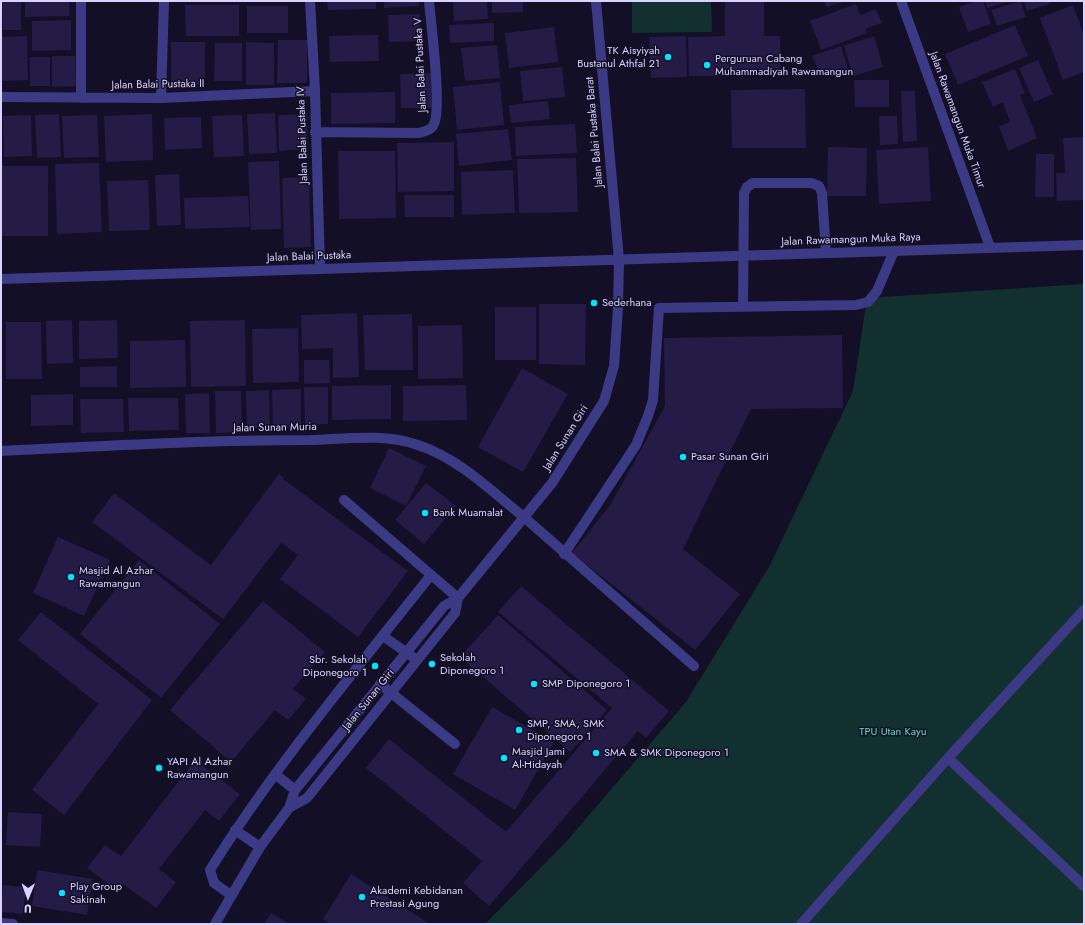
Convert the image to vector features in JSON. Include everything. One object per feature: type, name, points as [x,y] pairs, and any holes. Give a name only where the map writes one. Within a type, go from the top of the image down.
[{"type":"street","points":[[81,98],[82,1]]},
{"type":"street","points":[[161,98],[164,1]]},
{"type":"street","name":"Jalan Balai Pustaka IV","points":[[310,1],[315,91],[320,269]]},
{"type":"street","name":"Jalan Balai Pustaka V","points":[[315,132],[419,133],[432,128],[435,123],[437,101],[429,1]]},
{"type":"street","name":"Jalan Balai Pustaka Barat","points":[[596,1],[618,260]]},
{"type":"street","name":"Jalan Rawamangun Muka Timur","points":[[901,1],[990,248]]},
{"type":"street","name":"Jalan Balai Pustaka II","points":[[1,98],[161,98],[315,91]]},
{"type":"street","points":[[743,306],[744,193],[747,187],[753,183],[811,183],[819,186],[822,193],[826,253]]},
{"type":"street","name":"Jalan Rawamangun Muka Raya","points":[[618,260],[1084,246]]},
{"type":"street","points":[[564,554],[636,445],[648,416],[653,400],[659,308],[856,305],[868,302],[877,292],[894,251]]},
{"type":"street","name":"Jalan Balai Pustaka","points":[[1,279],[618,260]]},
{"type":"street","name":"Jalan Sunan Giri","points":[[215,924],[231,894],[260,847],[289,808],[296,790],[444,606],[458,598],[525,518],[552,483],[604,401],[614,366],[618,308],[618,260]]},
{"type":"street","name":"Jalan Sunan Muria","points":[[1,451],[249,440],[387,439],[417,445],[438,454],[470,473],[525,518],[564,554],[694,666]]},
{"type":"street","points":[[344,500],[458,598]]},
{"type":"street","points":[[231,894],[214,883],[210,870],[235,830],[275,774],[431,575]]},
{"type":"street","name":"Jalan Sunan Giri","points":[[289,808],[307,798],[454,613],[458,598]]},
{"type":"street","points":[[800,924],[948,758],[1084,610]]},
{"type":"street","points":[[382,636],[417,660]]},
{"type":"street","points":[[380,684],[455,744]]},
{"type":"street","points":[[948,758],[1084,886]]},
{"type":"street","points":[[275,774],[296,790]]},
{"type":"street","points":[[235,830],[260,847]]},
{"type":"street","points":[[1,923],[12,924]]},
{"type":"green space","points":[[632,1],[711,1],[712,32],[632,33]]},
{"type":"green space","name":"TPU Utan Kayu","points":[[1084,284],[1084,924],[485,924],[566,842],[686,702],[769,567],[853,391],[867,298]]},
{"type":"building","points":[[2,1],[21,1],[21,30],[3,30]]},
{"type":"building","points":[[25,1],[69,1],[70,16],[25,17]]},
{"type":"building","points":[[327,1],[376,1],[376,9],[328,10]]},
{"type":"building","points":[[384,1],[419,1],[419,6],[384,8]]},
{"type":"building","points":[[453,1],[487,1],[488,19],[454,21]]},
{"type":"building","points":[[492,1],[523,1],[523,12],[492,13]]},
{"type":"building","points":[[725,1],[764,1],[764,36],[780,36],[781,76],[689,76],[688,37],[725,36]]},
{"type":"building","points":[[825,1],[846,1],[826,7]]},
{"type":"building","points":[[976,1],[983,1],[991,24],[968,32],[959,7]]},
{"type":"building","points":[[985,1],[1010,1],[987,8]]},
{"type":"building","points":[[1021,1],[1026,17],[997,26],[991,10]]},
{"type":"building","points":[[1024,1],[1049,1],[1050,4],[1027,11]]},
{"type":"building","points":[[856,4],[860,15],[876,9],[882,23],[865,29],[867,33],[821,50],[810,21]]},
{"type":"building","points":[[185,5],[239,5],[239,36],[186,36]]},
{"type":"building","points":[[1073,5],[1084,35],[1084,72],[1063,80],[1040,18]]},
{"type":"building","points":[[247,6],[288,6],[288,33],[247,33]]},
{"type":"building","points":[[420,14],[420,41],[389,42],[388,15]]},
{"type":"building","points":[[71,20],[71,50],[32,51],[32,21]]},
{"type":"building","points":[[494,23],[494,41],[450,43],[449,25]]},
{"type":"building","points":[[1015,25],[1028,56],[958,85],[945,54]]},
{"type":"building","points":[[554,27],[558,62],[509,68],[505,33]]},
{"type":"building","points":[[378,35],[379,61],[330,62],[329,36]]},
{"type":"building","points":[[27,36],[28,80],[2,81],[1,37]]},
{"type":"building","name":"TK Aisyiyah Bustanul Athfal 21","points":[[686,36],[687,77],[651,78],[649,37]]},
{"type":"building","points":[[874,36],[883,67],[853,76],[844,46]]},
{"type":"building","points":[[278,40],[307,40],[307,83],[277,83]]},
{"type":"building","points":[[171,42],[205,42],[205,85],[171,85]]},
{"type":"building","points":[[246,42],[274,43],[274,85],[246,85]]},
{"type":"building","points":[[215,43],[242,43],[242,81],[214,81]]},
{"type":"building","points":[[497,45],[500,78],[465,81],[461,48]]},
{"type":"building","points":[[841,46],[849,72],[820,74],[812,56]]},
{"type":"building","points":[[52,56],[75,56],[76,86],[52,87]]},
{"type":"building","points":[[30,57],[50,57],[50,86],[30,86]]},
{"type":"building","points":[[1038,60],[1053,94],[1034,102],[1019,68]]},
{"type":"building","points":[[562,67],[565,97],[523,101],[520,71]]},
{"type":"building","points":[[1015,69],[1025,93],[1020,95],[1037,138],[1008,151],[999,126],[1010,122],[1003,102],[993,107],[982,82]]},
{"type":"building","points":[[431,73],[432,108],[401,108],[400,74]]},
{"type":"building","points":[[854,80],[889,80],[889,107],[855,107]]},
{"type":"building","points":[[500,82],[504,125],[457,130],[453,87]]},
{"type":"building","points":[[805,89],[806,148],[732,148],[731,90]]},
{"type":"building","points":[[901,91],[915,91],[917,141],[903,142]]},
{"type":"building","points":[[395,92],[395,123],[331,124],[331,93]]},
{"type":"building","points":[[548,101],[550,119],[511,123],[509,105]]},
{"type":"building","points":[[275,113],[277,153],[249,154],[247,114]]},
{"type":"building","points":[[59,114],[61,157],[37,158],[35,115]]},
{"type":"building","points":[[152,114],[153,160],[106,162],[104,116]]},
{"type":"building","points":[[307,114],[308,149],[279,151],[278,115]]},
{"type":"building","points":[[31,115],[32,156],[4,157],[3,116]]},
{"type":"building","points":[[97,115],[99,157],[64,158],[62,116]]},
{"type":"building","points":[[242,115],[244,156],[214,157],[212,116]]},
{"type":"building","points":[[879,116],[897,116],[898,144],[880,145]]},
{"type":"building","points":[[201,117],[202,148],[165,150],[164,118]]},
{"type":"building","points":[[575,124],[577,153],[516,156],[515,127]]},
{"type":"building","points":[[508,129],[512,160],[459,166],[456,134]]},
{"type":"building","points":[[1084,137],[1084,200],[1057,201],[1056,173],[1065,173],[1063,138]]},
{"type":"building","points":[[454,142],[454,191],[398,192],[397,143]]},
{"type":"building","points":[[828,147],[867,148],[866,196],[827,196]]},
{"type":"building","points":[[928,147],[931,201],[879,204],[876,150]]},
{"type":"building","points":[[338,151],[395,151],[396,218],[339,219]]},
{"type":"building","points":[[1036,154],[1054,154],[1054,197],[1035,197]]},
{"type":"building","points":[[576,158],[578,212],[519,213],[517,159]]},
{"type":"building","points":[[279,161],[281,229],[251,230],[248,162]]},
{"type":"building","points":[[99,163],[102,232],[57,234],[55,164]]},
{"type":"building","points":[[1,166],[48,166],[48,236],[1,236]]},
{"type":"building","points":[[513,170],[515,213],[462,215],[461,172]]},
{"type":"building","points":[[179,174],[181,225],[157,226],[155,175]]},
{"type":"building","points":[[309,177],[311,247],[284,248],[282,178]]},
{"type":"building","points":[[148,180],[150,230],[109,231],[107,181]]},
{"type":"building","points":[[404,195],[454,195],[454,217],[405,217]]},
{"type":"building","points":[[248,196],[250,227],[185,229],[184,198]]},
{"type":"building","points":[[539,304],[586,304],[585,365],[539,364]]},
{"type":"building","points":[[495,307],[536,307],[536,360],[495,360]]},
{"type":"building","points":[[357,313],[359,377],[333,378],[333,348],[302,349],[301,315]]},
{"type":"building","points":[[412,314],[413,370],[365,370],[363,315]]},
{"type":"building","points":[[72,320],[73,363],[47,364],[46,321]]},
{"type":"building","points":[[117,320],[118,358],[79,359],[79,321]]},
{"type":"building","points":[[245,320],[246,386],[191,387],[190,321]]},
{"type":"building","points":[[6,322],[41,322],[42,379],[6,379]]},
{"type":"building","points":[[462,325],[463,378],[418,379],[418,326]]},
{"type":"building","points":[[298,328],[299,382],[253,383],[252,329]]},
{"type":"building","name":"Pasar Sunan Giri","points":[[842,335],[843,408],[751,409],[683,549],[740,594],[695,650],[572,553],[611,504],[665,406],[664,338]]},
{"type":"building","points":[[185,340],[186,387],[130,388],[130,341]]},
{"type":"building","points":[[304,360],[329,360],[330,383],[304,384]]},
{"type":"building","points":[[117,366],[117,387],[80,387],[80,367]]},
{"type":"building","points":[[522,368],[568,394],[523,472],[478,447]]},
{"type":"building","points":[[391,385],[391,419],[332,420],[332,386]]},
{"type":"building","points":[[466,385],[467,420],[403,421],[403,386]]},
{"type":"building","points":[[304,387],[328,387],[328,424],[305,424]]},
{"type":"building","points":[[301,389],[301,427],[273,428],[272,390]]},
{"type":"building","points":[[269,390],[270,428],[247,428],[246,391]]},
{"type":"building","points":[[215,391],[241,391],[242,432],[216,433]]},
{"type":"building","points":[[209,393],[210,433],[186,433],[185,394]]},
{"type":"building","points":[[73,394],[73,425],[31,426],[31,395]]},
{"type":"building","points":[[128,398],[178,398],[179,430],[129,431]]},
{"type":"building","points":[[80,399],[123,399],[124,432],[81,433]]},
{"type":"building","points":[[389,448],[426,466],[406,506],[370,488]]},
{"type":"building","points":[[279,474],[284,478],[283,479],[408,571],[358,637],[280,579],[298,555],[281,543],[223,619],[92,522],[114,493],[211,565]]},
{"type":"building","name":"Bank Muamalat","points":[[426,483],[456,506],[424,544],[395,520]]},
{"type":"building","name":"Masjid Al Azhar Rawamangun","points":[[58,537],[110,560],[84,616],[33,593]]},
{"type":"building","points":[[139,560],[220,624],[161,698],[80,634]]},
{"type":"building","name":"SMA & SMK Diponegoro 1","points":[[521,586],[669,711],[646,738],[638,731],[489,906],[463,883],[482,861],[366,768],[389,739],[506,832],[612,708],[498,612]]},
{"type":"building","points":[[263,601],[325,652],[293,689],[306,699],[288,720],[275,710],[231,762],[170,710]]},
{"type":"building","points":[[41,612],[152,700],[64,815],[32,790],[98,704],[18,640]]},
{"type":"building","name":"SMP Diponegoro 1","points":[[498,615],[607,710],[570,752],[460,657]]},
{"type":"building","name":"Masjid Jami Al-Hidayah","points":[[492,707],[554,742],[515,810],[453,774]]},
{"type":"building","points":[[195,760],[240,794],[219,821],[205,810],[159,869],[176,882],[156,908],[123,884],[118,891],[87,868],[105,845],[121,856]]},
{"type":"building","points":[[8,812],[42,814],[40,847],[6,845]]},
{"type":"building","name":"Play Group Sakinah","points":[[37,870],[93,879],[87,915],[32,906]]},
{"type":"building","name":"Akademi Kebidanan Prestasi Agung","points":[[351,874],[430,924],[331,924],[323,919]]},
{"type":"building","points":[[3,885],[26,887],[23,914],[1,912]]},
{"type":"building","points":[[271,913],[289,924],[264,924]]},
{"type":"place","name":"TK Aisyiyah Bustanul Athfal 21","points":[[668,57]]},
{"type":"place","name":"Perguruan Cabang Muhammadiyah Rawamangun","points":[[707,65]]},
{"type":"place","name":"Sederhana","points":[[594,303]]},
{"type":"place","name":"Pasar Sunan Giri","points":[[683,457]]},
{"type":"place","name":"Bank Muamalat","points":[[425,513]]},
{"type":"place","name":"Masjid Al Azhar Rawamangun","points":[[71,577]]},
{"type":"place","name":"Sekolah Diponegoro 1","points":[[432,664]]},
{"type":"place","name":"Sbr. Sekolah Diponegoro 1","points":[[375,666]]},
{"type":"place","name":"SMP Diponegoro 1","points":[[534,684]]},
{"type":"place","name":"SMP, SMA, SMK Diponegoro 1","points":[[519,730]]},
{"type":"place","name":"SMA & SMK Diponegoro 1","points":[[596,753]]},
{"type":"place","name":"Masjid Jami Al-Hidayah","points":[[504,758]]},
{"type":"place","name":"YAPI Al Azhar Rawamangun","points":[[159,768]]},
{"type":"place","name":"Play Group Sakinah","points":[[62,893]]},
{"type":"place","name":"Akademi Kebidanan Prestasi Agung","points":[[362,897]]}]
